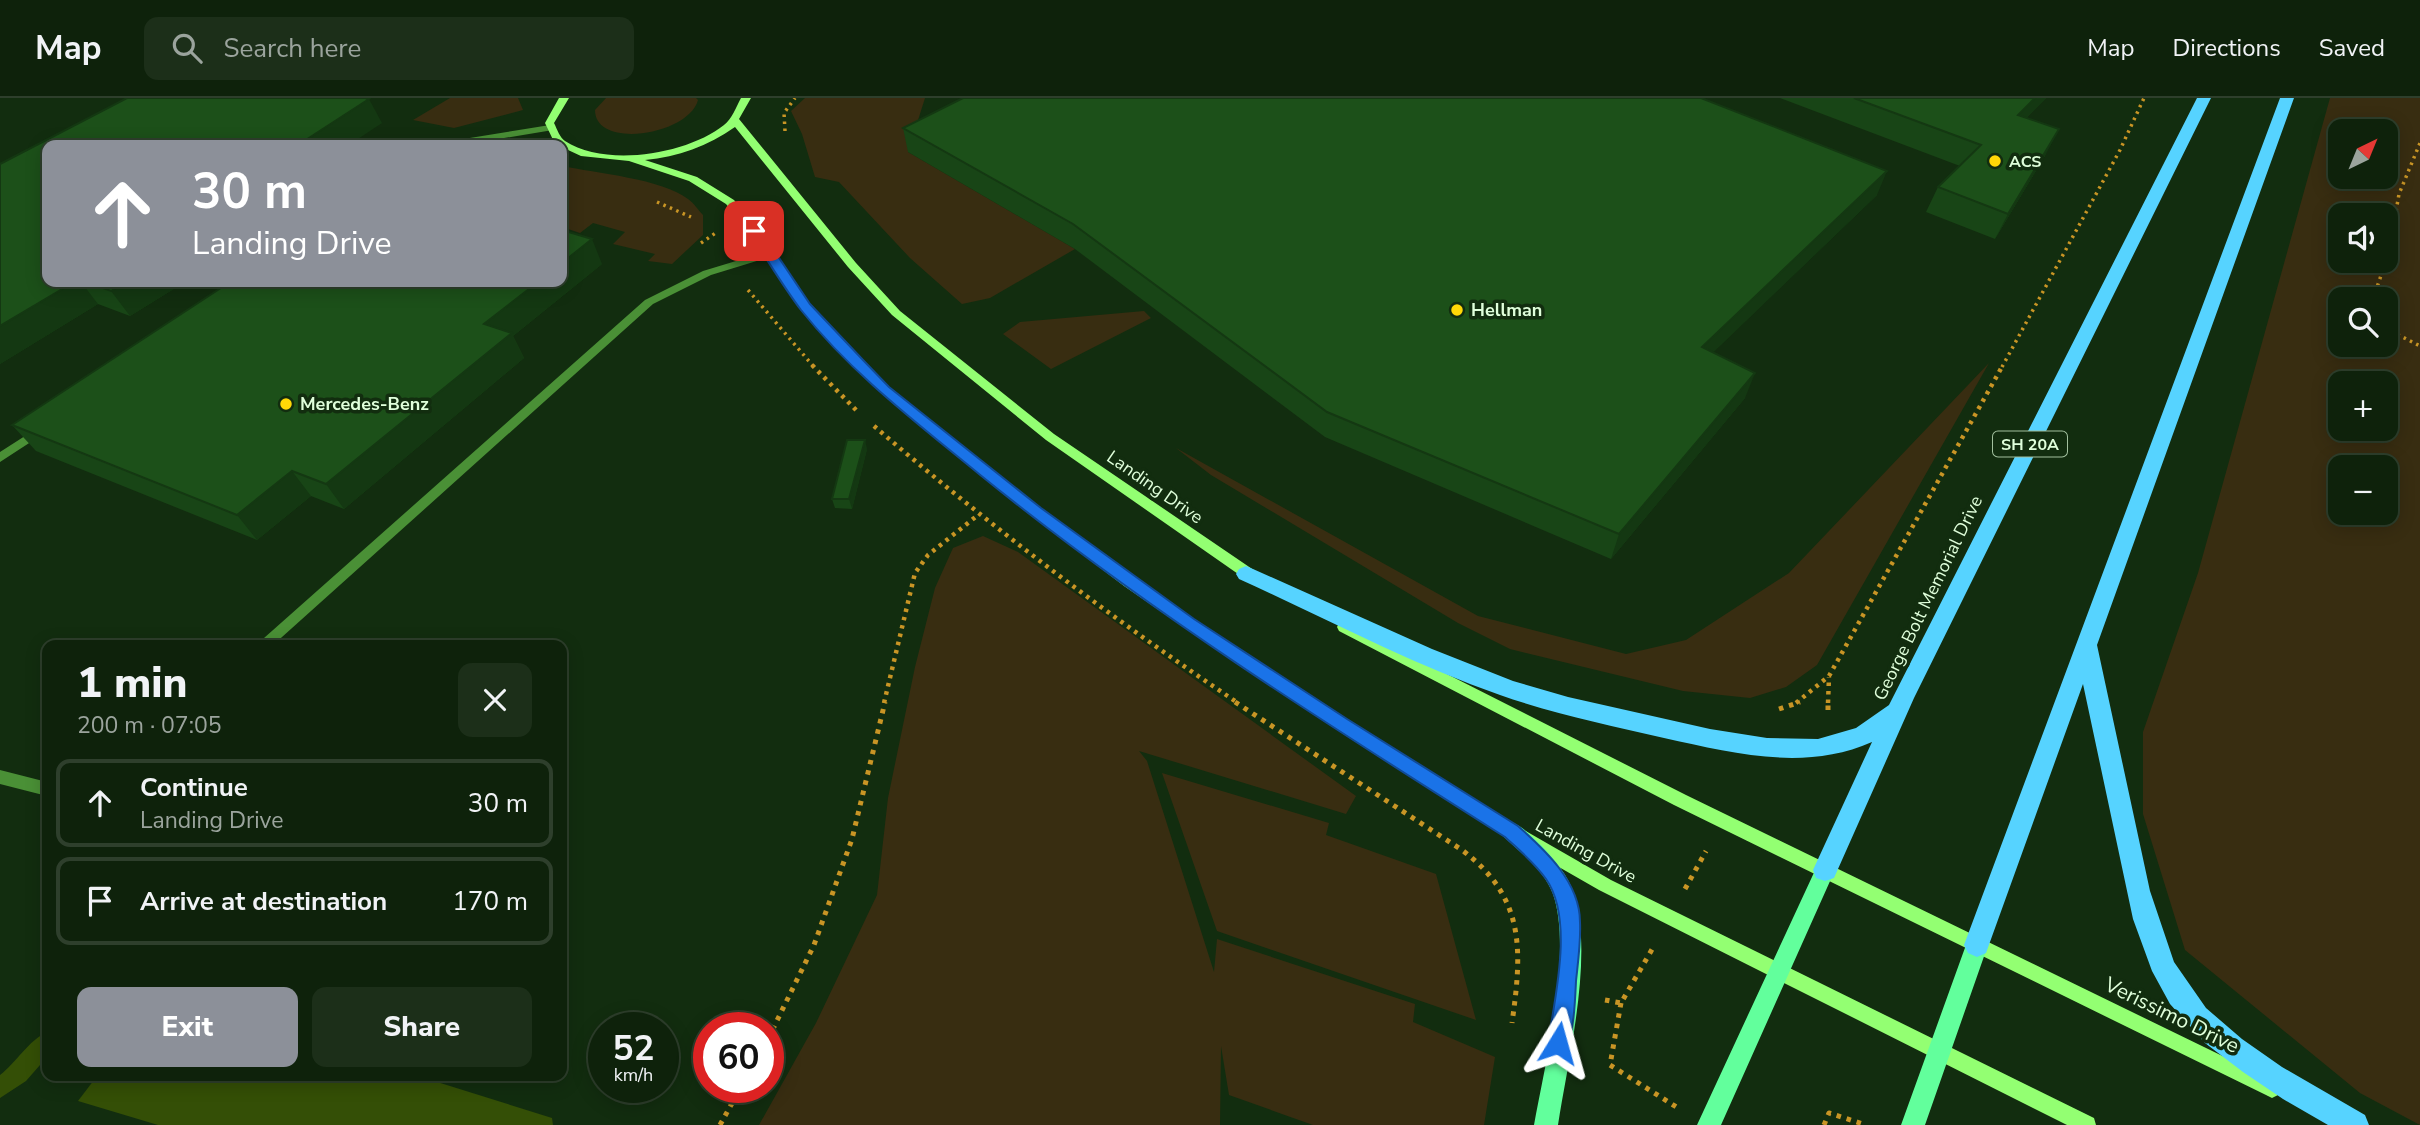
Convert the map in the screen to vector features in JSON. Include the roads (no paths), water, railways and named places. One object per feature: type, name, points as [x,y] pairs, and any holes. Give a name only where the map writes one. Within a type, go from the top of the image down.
[{"type":"highway","name":"George Bolt Memorial Drive","points":[[1825,870],[1903,698],[2204,98]]},
{"type":"highway","points":[[1977,945],[2287,98]]},
{"type":"highway","points":[[1247,574],[1485,680],[1549,703],[1733,743],[1808,749],[1861,738],[1883,723],[1903,698]]},
{"type":"highway","points":[[2088,646],[2101,729],[2144,918],[2159,956],[2175,986],[2195,1015],[2228,1045],[2274,1077],[2355,1125]]},
{"type":"main road","points":[[1511,831],[1553,874],[1564,894],[1571,919],[1566,992],[1546,1125]]},
{"type":"main road","name":"George Bolt Memorial Drive","points":[[1709,1125],[1825,870]]},
{"type":"main road","points":[[1913,1125],[1977,945]]},
{"type":"street","points":[[557,140],[550,128],[550,117],[554,102],[564,98]]},
{"type":"street","points":[[567,147],[586,155],[608,159],[633,159],[693,147],[717,135],[735,121],[744,108],[746,98]]},
{"type":"street","name":"Landing Drive","points":[[735,121],[852,265],[897,313],[1050,436],[1247,574],[1406,662],[1825,870]]},
{"type":"street","name":"Landing Drive","points":[[633,159],[714,190],[740,213],[806,307],[885,390],[1036,512],[1129,582],[1248,664],[1511,831],[1605,885],[1939,1051]]},
{"type":"street","name":"Verissimo Drive","points":[[1825,870],[2347,1125]]},
{"type":"street","points":[[1939,1051],[2087,1125]]},
{"type":"lane","points":[[476,140],[550,128]]},
{"type":"lane","points":[[269,640],[649,302],[679,283],[723,265],[769,254]]},
{"type":"lane","points":[[0,458],[44,427]]},
{"type":"lane","points":[[0,778],[42,788]]},
{"type":"waterway","points":[[0,1088],[19,1074],[42,1048]]},
{"type":"place","name":"ACS","points":[[1995,161]]},
{"type":"place","name":"Hellman","points":[[1457,310]]},
{"type":"place","name":"Mercedes-Benz","points":[[286,404]]}]
